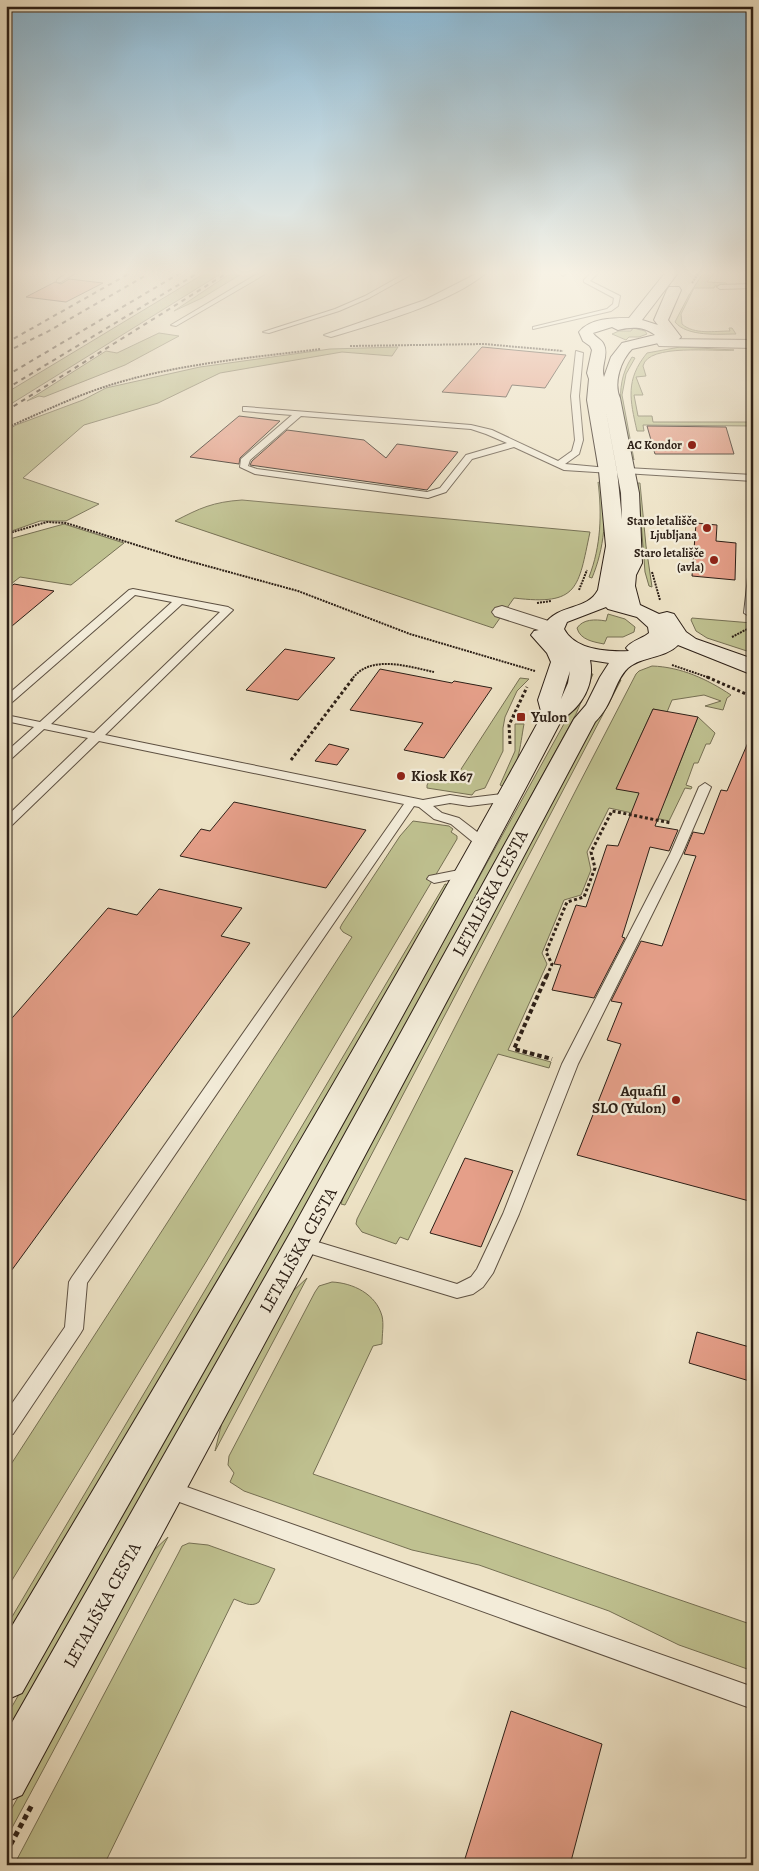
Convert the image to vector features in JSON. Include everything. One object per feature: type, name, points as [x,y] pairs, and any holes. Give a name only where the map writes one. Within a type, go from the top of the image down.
[{"type":"main road","points":[[502,612],[509,620],[554,624],[560,618],[599,603],[608,590],[614,546],[608,471],[596,408],[597,360]]},
{"type":"main road","points":[[597,378],[602,373],[607,360]]},
{"type":"main road","points":[[618,360],[612,375],[609,391],[627,471],[632,514],[632,564],[626,572],[626,598],[633,608],[656,623],[660,630],[668,636],[753,675]]},
{"type":"main road","points":[[546,623],[586,599],[595,589],[612,526]]},
{"type":"main road","points":[[632,564],[639,572],[642,592],[647,603],[671,622],[668,636]]},
{"type":"main road","points":[[578,603],[599,603],[633,608]]},
{"type":"main road","points":[[546,623],[560,640],[574,649],[629,656],[674,657],[731,676],[753,680]]},
{"type":"main road","name":"LETALIŠKA CESTA","points":[[6,1779],[301,1244],[554,717],[549,700],[562,662],[546,623]]},
{"type":"main road","points":[[668,636],[682,638],[698,647],[747,664],[753,669]]},
{"type":"main road","name":"LETALIŠKA CESTA","points":[[629,656],[660,648],[668,636]]},
{"type":"main road","name":"LETALIŠKA CESTA","points":[[554,717],[595,709],[618,666],[629,656],[656,638],[668,636]]},
{"type":"main road","name":"LETALIŠKA CESTA","points":[[6,1678],[263,1235],[477,858],[554,717],[568,703],[580,678],[580,660],[574,649]]},
{"type":"lane","points":[[558,465],[576,452],[579,440],[575,396],[578,360]]},
{"type":"lane","points":[[246,409],[471,427],[488,432],[558,465],[573,470],[608,471]]},
{"type":"lane","points":[[299,413],[244,461],[244,468],[255,472],[428,495],[443,490],[469,457],[514,444]]},
{"type":"lane","points":[[627,471],[753,478]]},
{"type":"lane","points":[[749,613],[753,577]]},
{"type":"lane","points":[[6,702],[134,592],[228,610],[6,824]]},
{"type":"lane","points":[[6,758],[180,601]]},
{"type":"lane","points":[[6,718],[417,803],[450,799],[469,802],[510,797]]},
{"type":"lane","points":[[301,1244],[457,1291],[467,1289],[477,1282],[484,1274],[511,1214],[570,1064],[676,854],[705,787]]},
{"type":"lane","points":[[417,803],[438,816],[455,821],[477,858],[434,879]]},
{"type":"lane","points":[[6,1428],[74,1329],[78,1282],[417,803]]},
{"type":"lane","points":[[166,1489],[753,1698]]},
{"type":"path","points":[[6,428],[104,387],[199,365],[234,360]]},
{"type":"path","points":[[6,534],[47,522],[66,523],[186,560],[298,591],[410,634],[543,673]]},
{"type":"path","points":[[728,639],[748,631],[753,625],[749,613]]},
{"type":"path","points":[[280,774],[356,674],[368,666],[388,663],[434,672]]},
{"type":"path","points":[[673,665],[698,673],[753,697]]},
{"type":"path","points":[[510,748],[509,725],[512,716],[524,692],[532,684]]},
{"type":"path","points":[[512,716],[554,717]]},
{"type":"path","points":[[570,1064],[514,1049],[552,964],[546,952],[566,902],[584,896],[595,868],[591,852],[612,811],[673,824]]},
{"type":"green space","points":[[60,360],[81,360],[6,407],[6,393]]},
{"type":"green space","points":[[91,360],[134,360],[44,397],[39,396],[27,401]]},
{"type":"green space","points":[[248,360],[294,360],[220,373],[158,403],[84,425],[23,478],[99,504],[66,521],[40,521],[6,533],[6,431],[16,425],[83,400],[106,388],[200,367]]},
{"type":"green space","points":[[630,360],[634,360],[626,374],[622,395],[634,460],[631,456],[621,406],[622,381]]},
{"type":"green space","points":[[642,360],[647,360],[643,366],[646,376],[636,377],[643,395],[634,395],[638,416],[652,416],[653,422],[753,422],[753,426],[643,425],[644,431],[637,431],[631,391],[632,381]]},
{"type":"green space","points":[[598,482],[601,484],[603,495],[604,531],[592,578],[589,577],[596,554],[600,530]]},
{"type":"green space","points":[[638,483],[640,483],[652,587],[649,586],[645,572]]},
{"type":"green space","points":[[242,500],[590,532],[578,580],[572,589],[552,599],[514,598],[493,628],[175,521],[207,506]]},
{"type":"green space","points":[[64,524],[124,543],[71,585],[20,577],[6,588],[6,540]]},
{"type":"green space","points":[[608,614],[625,619],[635,627],[634,632],[623,637],[607,637],[604,644],[588,640],[581,635],[577,628],[580,625],[586,621],[606,621]]},
{"type":"green space","points":[[753,614],[753,653],[707,638],[696,631],[691,620],[692,618],[752,623]]},
{"type":"green space","points":[[652,666],[683,671],[713,684],[731,695],[727,698],[723,710],[705,706],[721,701],[704,695],[672,700],[667,712],[653,709],[617,788],[666,798],[698,717],[715,733],[710,744],[706,744],[698,763],[694,763],[686,785],[692,787],[691,789],[685,788],[669,821],[609,808],[587,852],[591,870],[581,895],[564,900],[542,953],[547,964],[508,1050],[551,1062],[549,1068],[498,1054],[408,1240],[400,1237],[396,1244],[362,1232],[356,1224],[357,1219],[578,786],[636,674]]},
{"type":"green space","points":[[589,674],[593,674],[576,714],[285,1244],[6,1738],[6,1717],[277,1242],[570,713]]},
{"type":"green space","points":[[520,678],[529,679],[517,691],[505,717],[503,751],[485,788],[475,791],[472,795],[427,788],[432,777],[454,780]]},
{"type":"green space","points":[[617,679],[621,680],[345,1205],[341,1204],[344,1195]]},
{"type":"green space","points":[[515,724],[524,724],[520,749],[512,773],[502,786],[500,785],[515,751]]},
{"type":"green space","points":[[413,821],[449,826],[453,829],[451,832],[457,836],[457,839],[206,1262],[6,1590],[6,1472],[352,937],[343,932],[340,928],[342,924],[400,836]]},
{"type":"green space","points":[[445,884],[449,885],[304,1137],[6,1641],[6,1627]]},
{"type":"green space","points":[[307,1278],[215,1451],[222,1422],[292,1292]]},
{"type":"green space","points":[[332,1282],[355,1287],[363,1291],[375,1302],[383,1319],[382,1344],[373,1346],[313,1474],[753,1625],[753,1671],[679,1645],[609,1611],[479,1565],[412,1550],[244,1491],[230,1482],[234,1473],[228,1465],[229,1456],[315,1292],[319,1286]]},
{"type":"green space","points":[[168,1537],[6,1839],[6,1819],[152,1552]]},
{"type":"green space","points":[[189,1543],[208,1545],[275,1569],[259,1602],[250,1604],[234,1599],[104,1865],[14,1865],[182,1546]]},
{"type":"building","points":[[470,360],[563,360],[545,388],[512,385],[506,397],[442,392]]},
{"type":"building","points":[[239,416],[280,421],[240,458],[239,464],[190,457]]},
{"type":"building","name":"AC Kondor","points":[[647,426],[726,427],[734,454],[655,454]]},
{"type":"building","points":[[287,430],[364,440],[386,458],[397,444],[458,452],[427,490],[250,465],[252,461]]},
{"type":"building","name":"Staro letališče (avla)","points":[[696,523],[717,525],[716,541],[736,543],[735,580],[692,576]]},
{"type":"building","points":[[14,584],[54,591],[6,631],[6,591]]},
{"type":"building","points":[[285,649],[335,658],[298,700],[246,690]]},
{"type":"building","points":[[380,669],[452,683],[454,681],[492,688],[444,758],[404,750],[423,723],[350,710]]},
{"type":"building","points":[[653,709],[698,717],[655,826],[678,830],[669,851],[650,847],[622,937],[625,938],[594,998],[552,990],[561,965],[554,964],[576,905],[586,907],[607,845],[618,846],[639,793],[616,789]]},
{"type":"building","name":"Aquafil SLO (Yulon)","points":[[753,731],[753,1202],[577,1155],[621,1044],[607,1040],[622,1003],[611,1001],[641,941],[662,946],[696,856],[684,854],[693,832],[704,834],[721,790],[727,791]]},
{"type":"building","points":[[329,744],[349,749],[337,765],[315,761]]},
{"type":"building","points":[[234,802],[366,830],[326,888],[180,856],[201,829],[210,831]]},
{"type":"building","points":[[159,889],[242,908],[221,936],[250,943],[6,1278],[6,1025],[108,908],[137,915]]},
{"type":"building","points":[[465,1158],[513,1171],[481,1247],[430,1233]]},
{"type":"building","points":[[697,1332],[753,1348],[753,1382],[689,1363]]},
{"type":"building","points":[[511,1711],[602,1744],[570,1865],[463,1865]]},
{"type":"railway","points":[[6,376],[32,360]]},
{"type":"railway","points":[[6,389],[53,360]]},
{"type":"railway","points":[[6,411],[87,360]]},
{"type":"place","name":"AC Kondor","points":[[692,445]]},
{"type":"place","name":"Staro letališče Ljubljana","points":[[707,528]]},
{"type":"place","name":"Staro letališče (avla)","points":[[714,560]]},
{"type":"place","name":"Yulon","points":[[521,717]]},
{"type":"place","name":"Kiosk K67","points":[[401,776]]},
{"type":"place","name":"Aquafil SLO (Yulon)","points":[[676,1100]]}]
